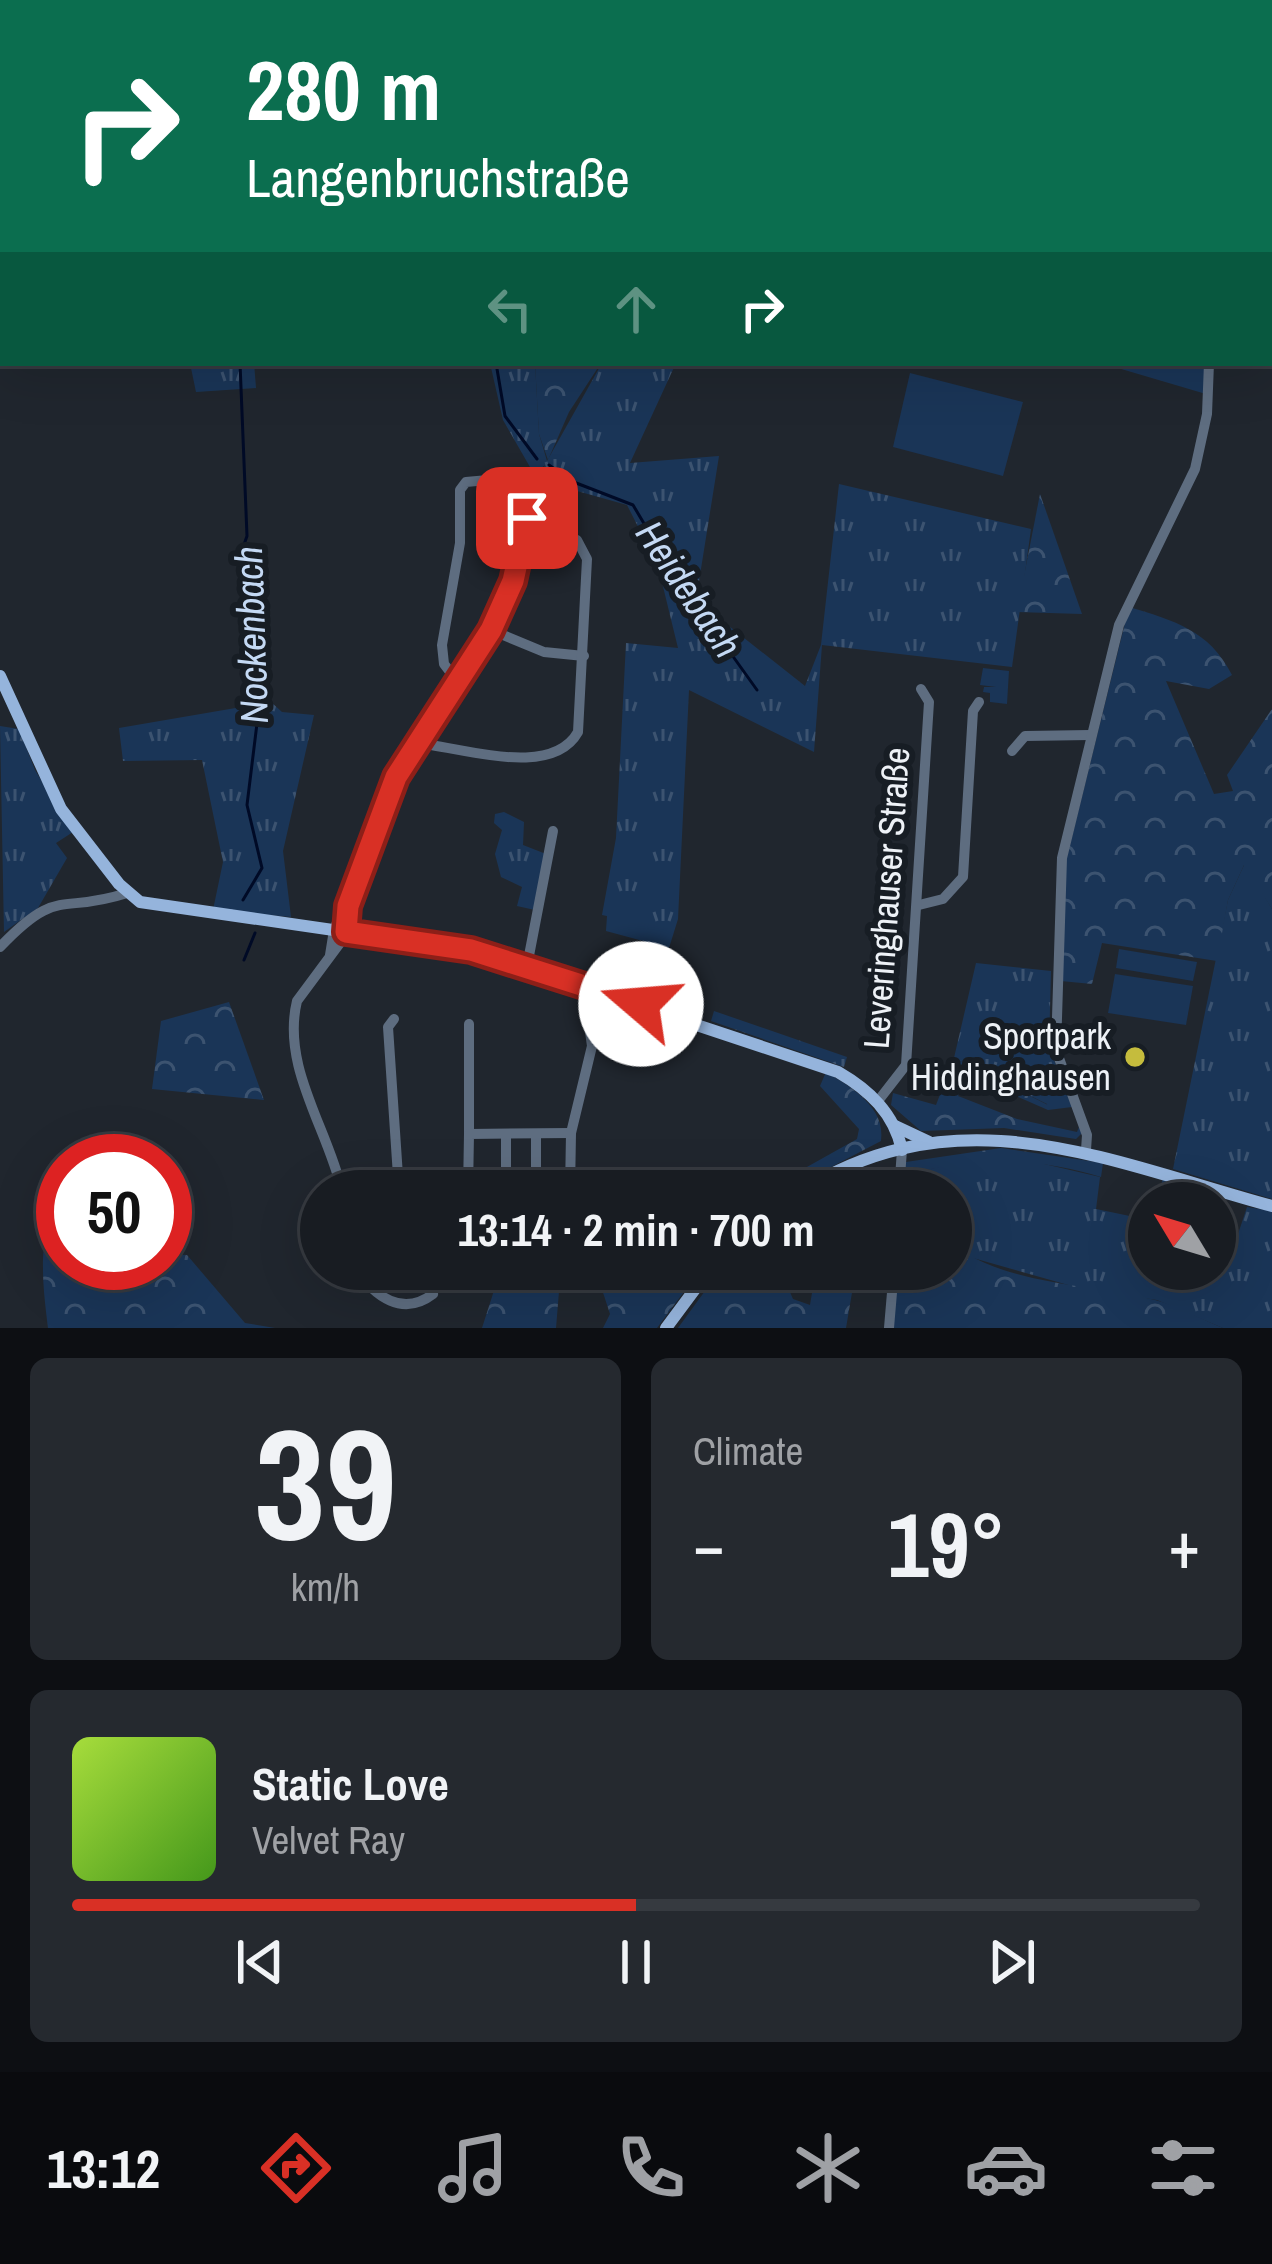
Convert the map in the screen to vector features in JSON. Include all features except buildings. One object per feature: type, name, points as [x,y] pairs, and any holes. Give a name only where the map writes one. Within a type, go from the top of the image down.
[{"type":"main road","points":[[0,676],[56,802],[128,893],[167,909],[452,946],[597,989],[818,1063],[878,1102],[893,1123],[902,1150]]},
{"type":"main road","points":[[893,1123],[929,1142]]},
{"type":"main road","points":[[875,1158],[893,1123]]},
{"type":"main road","points":[[848,1170],[929,1142],[1018,1140],[1086,1150],[1272,1206]]},
{"type":"main road","points":[[666,1328],[694,1290]]},
{"type":"street","points":[[1086,1150],[1088,1135],[1056,1050],[1062,858],[1126,605],[1195,469],[1207,415],[1209,366]]},
{"type":"street","points":[[336,1170],[304,1084],[295,1013],[330,955],[380,815],[415,743],[457,681],[491,630],[513,581],[527,518],[526,479],[462,484],[457,572],[442,645],[444,664],[457,681]]},
{"type":"street","points":[[415,743],[544,758],[564,748],[582,717],[585,549],[577,540],[527,518]]},
{"type":"street","points":[[491,630],[544,652],[584,656]]},
{"type":"street","name":"Leveringhauser Straße","points":[[878,1102],[906,1065],[929,702],[921,689]]},
{"type":"street","points":[[919,905],[944,899],[963,877],[973,711],[979,702]]},
{"type":"street","points":[[1012,751],[1025,736],[1090,735]]},
{"type":"street","points":[[527,966],[553,831]]},
{"type":"street","points":[[0,947],[49,905],[128,893]]},
{"type":"street","points":[[0,934],[16,930]]},
{"type":"street","points":[[570,1170],[571,1133],[592,1046],[588,1017],[597,989]]},
{"type":"street","points":[[394,1019],[388,1027],[398,1170]]},
{"type":"street","points":[[468,1170],[470,1024]]},
{"type":"street","points":[[469,1134],[571,1133]]},
{"type":"street","points":[[506,1134],[506,1170]]},
{"type":"street","points":[[536,1136],[536,1170]]},
{"type":"street","points":[[901,1170],[902,1150]]},
{"type":"street","points":[[374,1290],[393,1303],[422,1303],[433,1294],[431,1290]]},
{"type":"street","points":[[889,1328],[892,1290]]},
{"type":"green space","points":[[191,366],[254,366],[256,388],[196,392]]},
{"type":"green space","points":[[491,366],[535,366],[539,434],[547,461],[600,366],[675,366],[630,463],[719,456],[696,600],[805,686],[821,645],[839,484],[1031,529],[1012,667],[822,645],[814,752],[689,690],[678,919],[669,948],[606,931],[607,916],[602,915],[616,838],[626,643],[678,648],[658,566],[627,505],[538,480],[545,465],[534,474],[503,420]]},
{"type":"green space","points":[[535,366],[599,366],[569,412],[548,460],[539,434]]},
{"type":"green space","points":[[1111,366],[1206,366],[1206,394]]},
{"type":"green space","points":[[910,373],[1023,402],[1003,476],[893,447]]},
{"type":"green space","points":[[1040,494],[1082,614],[1017,612]]},
{"type":"green space","points":[[1129,607],[1201,637],[1232,675],[1209,689],[1166,681],[1214,794],[1233,791],[1227,775],[1272,709],[1272,909],[1244,865],[1228,900],[1217,961],[1102,943],[1092,984],[1061,981],[1065,865]]},
{"type":"green space","points":[[983,668],[1009,671],[1007,704],[990,702],[990,693],[983,692],[984,687],[996,687],[980,685]]},
{"type":"green space","points":[[271,702],[282,712],[314,715],[283,851],[291,917],[213,910],[223,862],[202,760],[123,761],[119,728]]},
{"type":"green space","points":[[0,726],[19,729],[35,770],[73,832],[56,843],[67,858],[38,908],[4,932]]},
{"type":"green space","points":[[504,812],[524,822],[523,845],[546,854],[535,910],[517,906],[522,887],[501,877],[495,854],[502,830],[494,823],[495,814]]},
{"type":"green space","points":[[1245,863],[1272,909],[1272,1199],[1236,1188],[1236,1182],[1216,1182],[1173,1169],[1228,900]]},
{"type":"green space","points":[[1119,949],[1197,962],[1193,981],[1116,968]]},
{"type":"green space","points":[[976,963],[1051,971],[1049,1047],[1072,1107],[1048,1110],[1047,1104],[954,1058]]},
{"type":"green space","points":[[1115,974],[1193,986],[1186,1025],[1108,1013]]},
{"type":"green space","points":[[229,1002],[264,1100],[152,1089],[161,1021]]},
{"type":"green space","points":[[714,1011],[847,1057],[844,1067],[711,1021]]},
{"type":"green space","points":[[954,1058],[1048,1105],[1048,1110],[968,1075],[958,1096],[1017,1119],[1077,1132],[1079,1127],[1082,1133],[1076,1139],[1004,1128],[921,1131],[891,1105],[893,1093],[936,1105]]},
{"type":"green space","points":[[826,1072],[856,1091],[878,1118],[881,1141],[825,1170],[802,1170],[857,1139],[859,1129],[820,1086]]},
{"type":"green space","points":[[1001,1148],[1103,1163],[1101,1177],[1030,1163],[905,1170],[906,1162]]},
{"type":"green space","points":[[971,1160],[1027,1160],[1100,1177],[1096,1209],[1128,1216],[1128,1290],[1236,1290],[1236,1240],[1247,1207],[1272,1211],[1272,1328],[1223,1328],[1157,1300],[1079,1288],[972,1258],[972,1170],[926,1170]]},
{"type":"green space","points":[[972,1256],[1020,1275],[1155,1300],[1223,1328],[890,1328],[894,1290],[972,1290]]},
{"type":"green space","points":[[192,1261],[245,1323],[275,1328],[48,1328],[44,1290],[192,1290]]},
{"type":"green space","points":[[494,1290],[559,1290],[556,1328],[482,1328]]},
{"type":"green space","points":[[602,1290],[685,1290],[657,1328],[603,1328],[610,1314]]},
{"type":"green space","points":[[706,1290],[789,1290],[793,1299],[810,1305],[812,1290],[852,1290],[846,1328],[678,1328]]},
{"type":"waterway","name":"Nockenbach","points":[[240,366],[247,536],[240,556],[247,647],[259,707],[247,805],[262,868],[243,900]]},
{"type":"waterway","name":"Heidebach","points":[[497,366],[505,416],[537,459]]},
{"type":"waterway","name":"Heidebach","points":[[549,465],[571,481],[633,505],[674,574],[757,690]]},
{"type":"waterway","name":"Nockenbach","points":[[244,960],[255,933]]},
{"type":"place","name":"Sportpark Hiddinghausen","points":[[1135,1057]]},
{"type":"route","points":[[527,518],[513,581],[491,630],[396,777],[348,906],[346,932],[471,950],[641,1004]]}]
